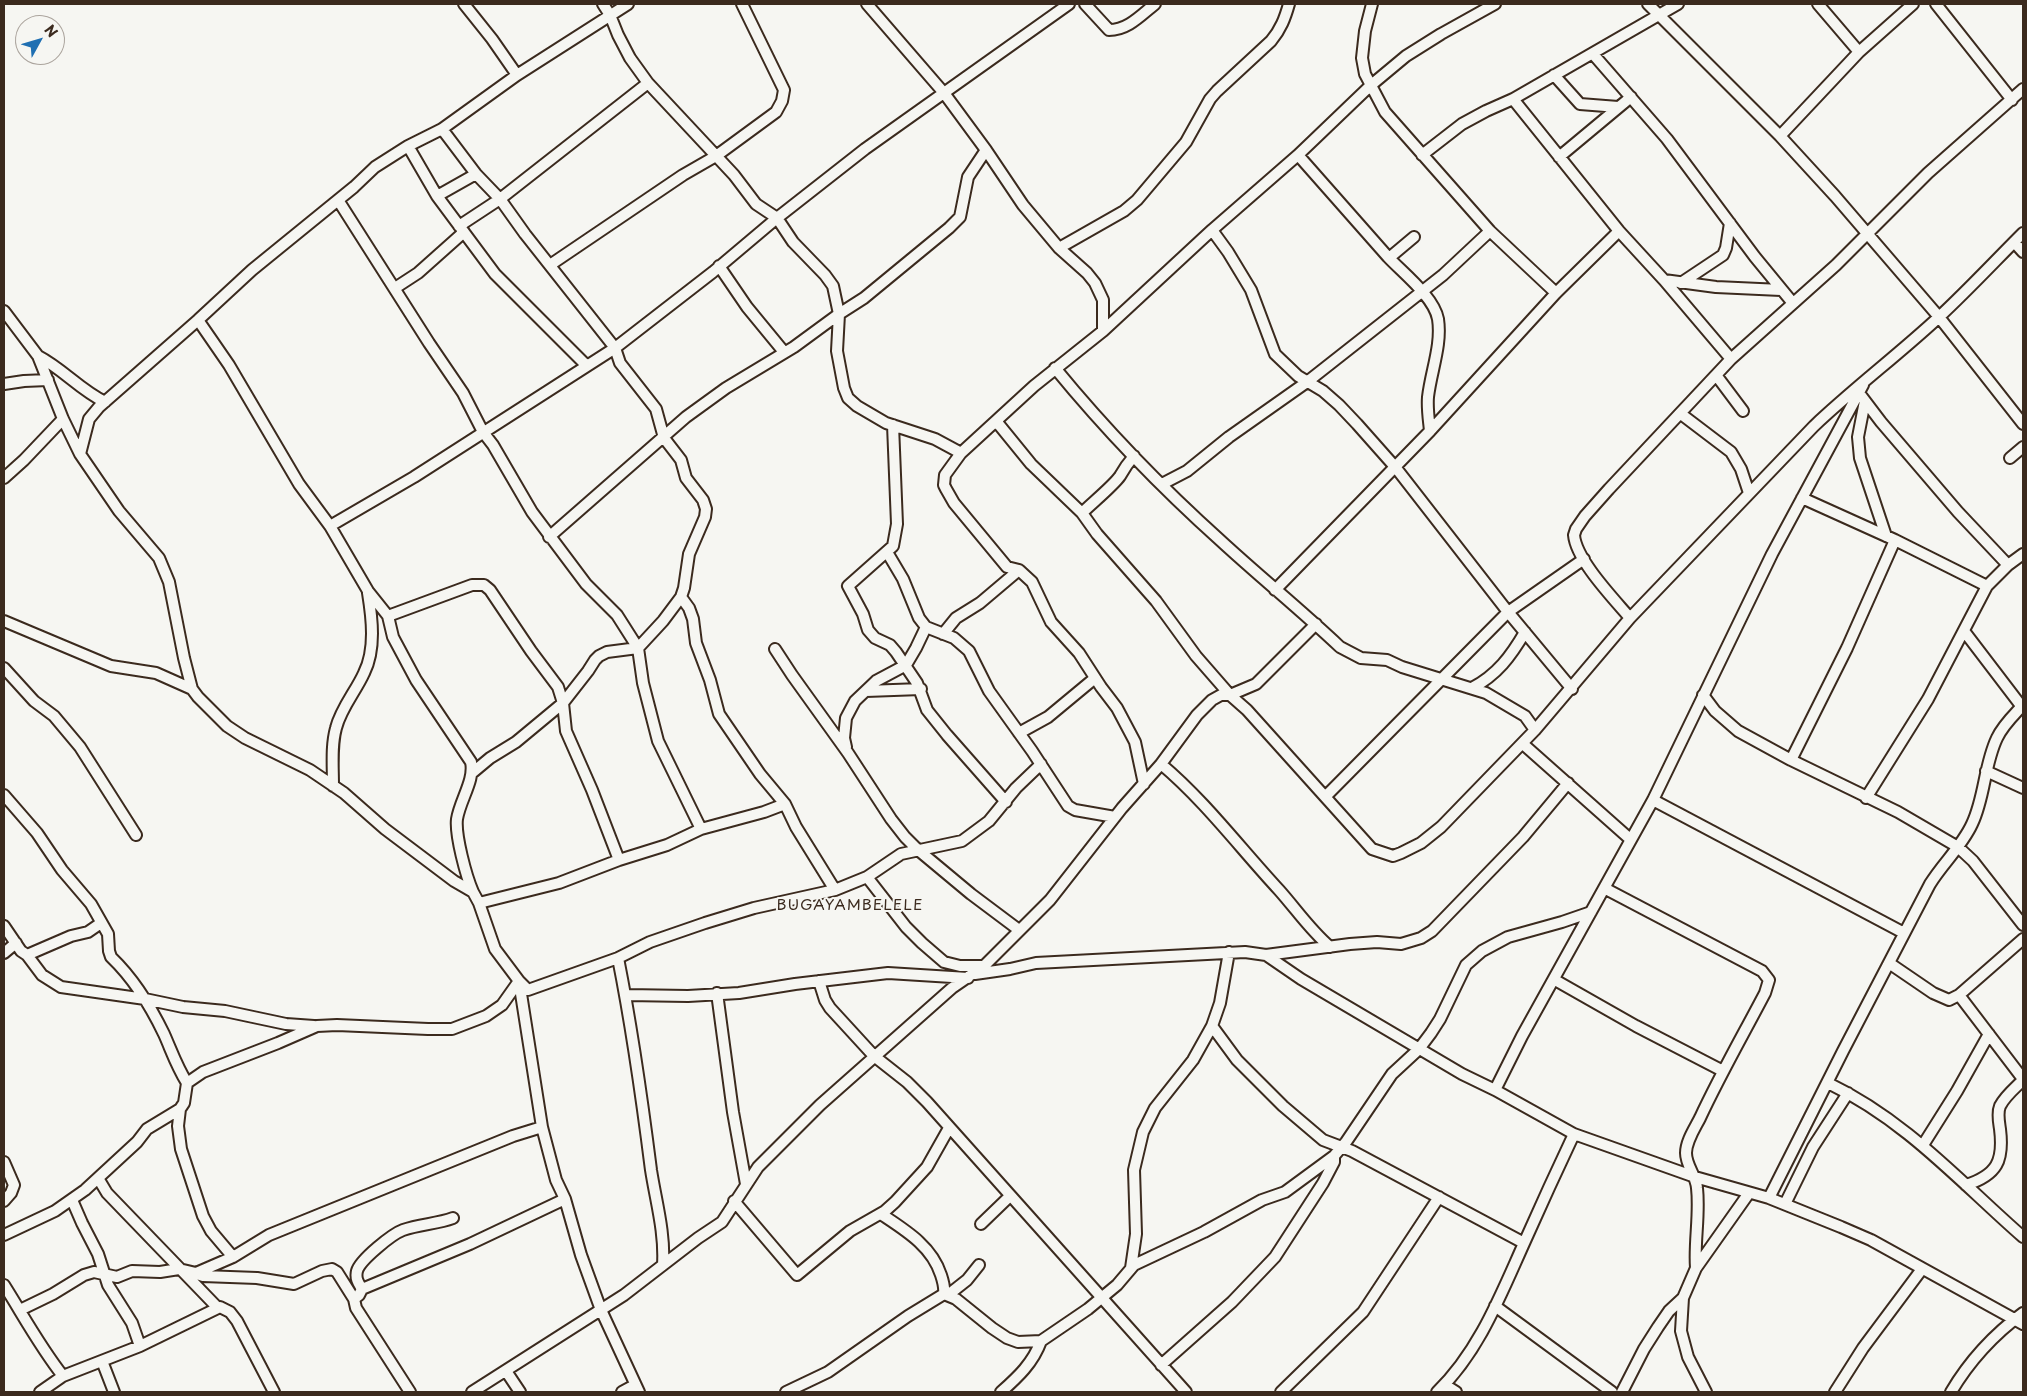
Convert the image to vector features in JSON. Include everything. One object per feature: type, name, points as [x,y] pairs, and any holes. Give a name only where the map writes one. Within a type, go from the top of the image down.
[{"type":"street","points":[[464,4],[517,74]]},
{"type":"street","points":[[603,4],[630,58],[648,83],[734,175],[756,204],[777,218],[793,242],[833,286],[839,314],[838,351],[844,388],[848,398],[870,414],[892,425],[936,439],[961,452]]},
{"type":"street","points":[[80,454],[89,419],[105,402],[252,270],[338,200],[375,167],[408,146],[442,129],[517,74],[628,4]]},
{"type":"street","points":[[550,265],[683,175],[716,156],[776,112],[784,93],[742,4]]},
{"type":"street","points":[[867,4],[944,94],[986,150],[1023,205],[1059,248],[1087,273],[1101,293],[1103,300],[1103,331]]},
{"type":"street","points":[[330,526],[414,477],[615,348],[865,149],[1069,4]]},
{"type":"street","points":[[1085,4],[1110,30],[1120,30],[1131,24],[1155,4]]},
{"type":"street","points":[[1059,248],[1124,211],[1137,200],[1186,142],[1210,99],[1271,41],[1283,23],[1289,4]]},
{"type":"street","points":[[1372,4],[1365,31],[1362,58],[1365,74],[1370,86],[1385,112],[1490,230],[1556,293]]},
{"type":"street","points":[[1144,784],[1135,742],[1117,708],[1079,653],[1051,622],[1032,582],[1019,570],[1007,567],[996,556],[954,503],[944,485],[946,475],[961,452],[1055,368],[1103,331],[1212,230],[1298,155],[1370,86],[1406,56],[1441,34],[1496,4]]},
{"type":"street","points":[[1648,4],[1780,136],[1867,233],[1939,317],[2023,424]]},
{"type":"street","points":[[1422,155],[1462,124],[1486,110],[1513,99],[1678,4]]},
{"type":"street","points":[[1818,4],[1859,52]]},
{"type":"street","points":[[1780,136],[1859,52],[1913,4]]},
{"type":"street","points":[[1936,4],[2012,100]]},
{"type":"street","points":[[1593,54],[1667,139],[1792,302]]},
{"type":"street","points":[[1554,75],[1580,104],[1618,108]]},
{"type":"street","points":[[395,288],[418,273],[462,229],[648,83]]},
{"type":"street","points":[[1630,618],[1584,559],[1574,542],[1576,529],[1625,472],[1681,414],[1731,358],[1836,265],[1928,173],[2023,89]]},
{"type":"street","points":[[1559,157],[1631,97]]},
{"type":"street","points":[[1513,99],[1619,231],[1731,358]]},
{"type":"street","points":[[442,129],[476,174],[500,199],[615,348],[620,363],[656,409],[664,438],[681,460],[686,478],[703,500],[706,509],[705,516],[689,554],[681,597],[656,630],[638,648],[608,652],[599,656],[594,660],[588,671],[563,703],[516,742],[490,758],[472,773]]},
{"type":"street","points":[[408,146],[437,196],[505,286],[586,366]]},
{"type":"street","points":[[549,536],[686,417],[864,298],[958,220],[962,214],[968,177],[986,150]]},
{"type":"street","points":[[1298,155],[1389,258],[1422,292],[1436,313],[1438,321],[1437,355],[1428,397],[1430,431]]},
{"type":"street","points":[[437,196],[476,174]]},
{"type":"street","points":[[338,200],[424,336],[463,393],[483,432],[549,536],[586,584],[616,615],[638,648],[643,683],[658,741],[701,829]]},
{"type":"street","points":[[1681,283],[1723,255],[1730,223]]},
{"type":"street","points":[[1212,230],[1251,290],[1275,354],[1286,366],[1306,382],[1323,391],[1339,405],[1396,468],[1508,612],[1572,688]]},
{"type":"street","points":[[1162,484],[1187,471],[1229,437],[1306,382],[1422,292],[1490,230]]},
{"type":"street","points":[[1276,590],[1325,537],[1396,468],[1556,293],[1619,231]]},
{"type":"street","points":[[996,421],[1031,464],[1082,513],[1097,534],[1156,602],[1196,656],[1230,695],[1247,710],[1326,796],[1358,836],[1372,849],[1393,856],[1422,843],[1440,827],[1523,744],[1630,618],[1814,426],[1939,317],[2023,233]]},
{"type":"street","points":[[1389,258],[1414,237]]},
{"type":"street","points":[[2014,242],[2023,252]]},
{"type":"street","points":[[720,266],[748,307],[784,352]]},
{"type":"street","points":[[1664,280],[1716,287],[1782,290]]},
{"type":"street","points":[[4,312],[38,356],[63,419],[80,454],[119,511],[159,558],[169,582],[192,689]]},
{"type":"street","points":[[198,320],[229,365],[298,484],[330,526],[368,591],[388,616],[393,638],[434,709],[472,765],[472,773],[460,804],[457,823],[466,877],[479,903],[495,949],[528,990],[618,958],[650,942],[721,918],[754,908],[835,890],[867,876],[890,860],[917,849],[962,841],[989,821],[1016,788],[1041,764]]},
{"type":"street","points":[[38,356],[52,363],[89,394],[105,402]]},
{"type":"street","points":[[1055,368],[1076,394],[1162,484],[1276,590],[1340,646],[1355,656],[1369,660],[1387,660],[1472,688],[1513,707],[1525,716],[1535,730]]},
{"type":"street","points":[[1716,375],[1743,411]]},
{"type":"street","points":[[4,384],[48,380]]},
{"type":"street","points":[[1791,760],[1847,648],[1890,538],[1860,458],[1858,438],[1864,382]]},
{"type":"street","points":[[1495,1090],[1522,1036],[1555,980],[1630,839],[1653,800],[1703,695],[1802,498],[1862,397]]},
{"type":"street","points":[[1862,397],[1958,512],[2008,565]]},
{"type":"street","points":[[1681,414],[1731,452],[1749,493]]},
{"type":"street","points":[[4,478],[63,419]]},
{"type":"street","points":[[892,425],[897,524],[893,546],[848,586],[863,614],[868,630],[875,638],[890,645],[906,665],[921,689],[928,710],[1006,802]]},
{"type":"street","points":[[2010,458],[2023,447]]},
{"type":"street","points":[[1082,513],[1114,482],[1134,456]]},
{"type":"street","points":[[1802,498],[1890,538],[1987,586]]},
{"type":"street","points":[[887,552],[903,579],[919,618],[926,627],[954,638],[968,652],[990,691],[1068,806],[1075,810],[1115,817]]},
{"type":"street","points":[[1866,798],[1928,699],[1987,586],[2008,565],[2023,554]]},
{"type":"street","points":[[1326,796],[1508,612],[1584,559]]},
{"type":"street","points":[[943,634],[956,618],[980,603],[1019,570]]},
{"type":"street","points":[[388,616],[472,585],[484,585],[494,596],[558,687],[563,703],[566,731],[592,790],[619,860]]},
{"type":"street","points":[[333,786],[333,741],[336,726],[366,671],[370,653],[372,622],[368,591]]},
{"type":"street","points":[[681,597],[689,608],[693,619],[696,643],[710,680],[719,714],[760,774],[785,804],[796,826],[835,890]]},
{"type":"street","points":[[4,621],[111,666],[156,673],[192,689],[215,716],[227,726],[245,738],[310,770],[454,882],[472,892]]},
{"type":"street","points":[[472,1392],[624,1295],[722,1222],[758,1167],[820,1105],[952,988],[984,966],[1050,900],[1115,817],[1162,764],[1197,715],[1212,700],[1256,684],[1316,624]]},
{"type":"street","points":[[848,753],[844,738],[846,718],[855,701],[876,681],[906,665],[926,627]]},
{"type":"street","points":[[1472,688],[1502,666],[1514,651],[1525,632]]},
{"type":"street","points":[[1769,1198],[1938,870],[1958,847],[1974,822],[1986,771],[1997,737],[2022,706],[1964,632]]},
{"type":"street","points":[[775,650],[848,753],[891,819],[917,849],[971,894],[1019,930]]},
{"type":"street","points":[[4,668],[34,701],[54,716],[80,747],[136,835]]},
{"type":"street","points":[[1019,732],[1048,717],[1095,678]]},
{"type":"street","points":[[866,692],[921,689]]},
{"type":"street","points":[[1703,695],[1715,711],[1738,731],[1866,798],[1906,816],[1958,847],[1973,861],[2023,925]]},
{"type":"street","points":[[1523,744],[1630,839]]},
{"type":"street","points":[[1162,764],[1179,779],[1279,891],[1314,934],[1330,947]]},
{"type":"street","points":[[1986,771],[2023,788]]},
{"type":"street","points":[[627,995],[688,996],[739,992],[819,980],[888,973],[971,976],[1036,963],[1229,952],[1266,955],[1377,942],[1400,944],[1421,938],[1432,931],[1523,837],[1568,783]]},
{"type":"street","points":[[4,795],[37,833],[62,870],[91,904],[108,934],[111,957],[145,999],[163,1033],[175,1063],[187,1083],[184,1103],[180,1109],[147,1129],[137,1142],[72,1200],[55,1211],[4,1235]]},
{"type":"street","points":[[1653,800],[1904,933]]},
{"type":"street","points":[[479,903],[559,883],[619,860],[667,845],[701,829],[764,812],[785,804]]},
{"type":"street","points":[[867,876],[906,926],[944,962],[960,966],[984,966]]},
{"type":"street","points":[[1604,888],[1762,971],[1769,980],[1765,993],[1723,1071],[1688,1143],[1687,1159],[1695,1177],[1697,1188],[1696,1268]]},
{"type":"street","points":[[1162,1365],[1232,1302],[1275,1257],[1323,1183],[1334,1164],[1338,1152],[1386,1081],[1419,1049],[1440,1019],[1466,966],[1482,950],[1508,936],[1562,922],[1591,912]]},
{"type":"street","points":[[27,955],[71,936],[88,932],[101,923]]},
{"type":"street","points":[[4,926],[21,951],[27,955],[42,975],[61,987],[225,1012],[286,1024],[317,1026],[332,1024],[428,1030],[452,1029],[486,1016],[502,1005],[519,981]]},
{"type":"street","points":[[1889,963],[1942,999],[1949,1000],[1959,995],[2023,939]]},
{"type":"street","points":[[4,953],[16,943]]},
{"type":"street","points":[[1130,1268],[1136,1234],[1134,1170],[1143,1132],[1156,1108],[1193,1060],[1212,1026],[1220,1003],[1229,952]]},
{"type":"street","points":[[1266,955],[1301,979],[1462,1074],[1574,1134],[1695,1177],[1785,1204],[1871,1240],[1922,1269],[2021,1319]]},
{"type":"street","points":[[618,958],[627,995],[653,1183],[662,1224],[663,1265]]},
{"type":"street","points":[[819,980],[825,1000],[830,1008],[874,1056],[907,1082],[1186,1392]]},
{"type":"street","points":[[1555,980],[1636,1026],[1723,1071]]},
{"type":"street","points":[[519,981],[542,1128],[556,1180],[565,1199],[581,1255],[601,1310],[637,1388],[622,1392]]},
{"type":"street","points":[[717,993],[733,1112],[746,1184]]},
{"type":"street","points":[[1959,995],[1989,1034],[2020,1067],[2023,1080],[1999,1107],[1998,1115],[2002,1142],[2001,1152],[1996,1165],[1989,1175],[1966,1185]]},
{"type":"street","points":[[187,1083],[203,1072],[317,1026]]},
{"type":"street","points":[[1212,1026],[1237,1060],[1277,1101],[1338,1152]]},
{"type":"street","points":[[1923,1145],[1958,1091],[1989,1034]]},
{"type":"street","points":[[1828,1083],[1848,1093],[1906,1130],[2023,1237]]},
{"type":"street","points":[[1785,1204],[1813,1147],[1848,1093]]},
{"type":"street","points":[[180,1109],[178,1126],[182,1149],[203,1216],[210,1231],[233,1257]]},
{"type":"street","points":[[194,1273],[233,1257],[269,1235],[513,1136],[542,1128]]},
{"type":"street","points":[[734,1201],[797,1275],[850,1230],[881,1214],[895,1202],[927,1167],[949,1128]]},
{"type":"street","points":[[1437,1392],[1445,1385],[1472,1349],[1495,1306],[1574,1134]]},
{"type":"street","points":[[881,1214],[930,1252],[940,1270],[946,1294],[956,1298],[992,1328],[1007,1338],[1018,1342],[1040,1341],[1103,1298],[1117,1285],[1130,1268],[1204,1232],[1251,1206],[1285,1192],[1338,1152],[1352,1151],[1524,1242]]},
{"type":"street","points":[[4,1162],[14,1185],[11,1194],[4,1201]]},
{"type":"street","points":[[98,1178],[107,1193],[180,1269],[217,1307],[227,1309],[237,1321],[274,1392]]},
{"type":"street","points":[[1706,1392],[1688,1356],[1681,1331],[1683,1298],[1696,1268],[1749,1193]]},
{"type":"street","points":[[981,1224],[1010,1196]]},
{"type":"street","points":[[1280,1392],[1363,1312],[1438,1197]]},
{"type":"street","points":[[354,1299],[362,1289],[470,1244],[565,1199]]},
{"type":"street","points":[[72,1200],[106,1274],[105,1277],[112,1293],[132,1323],[140,1346]]},
{"type":"street","points":[[362,1289],[358,1282],[357,1270],[385,1242],[403,1230],[436,1224],[453,1218]]},
{"type":"street","points":[[786,1392],[828,1372],[908,1316],[968,1280],[980,1265]]},
{"type":"street","points":[[20,1310],[46,1298],[84,1275],[94,1272],[117,1277],[132,1271],[160,1272],[180,1269],[203,1276],[250,1278],[294,1284],[322,1271],[332,1269],[337,1272],[354,1299],[356,1308],[410,1392]]},
{"type":"street","points":[[1835,1392],[1864,1348],[1922,1269]]},
{"type":"street","points":[[4,1285],[30,1329],[63,1376]]},
{"type":"street","points":[[1622,1392],[1644,1349],[1658,1327],[1669,1311],[1683,1298]]},
{"type":"street","points":[[1495,1306],[1612,1392]]},
{"type":"street","points":[[40,1392],[63,1376],[140,1346],[217,1307]]},
{"type":"street","points":[[1952,1392],[1975,1356],[1998,1332],[2021,1319]]},
{"type":"street","points":[[1001,1392],[1023,1372],[1036,1353],[1040,1341]]},
{"type":"street","points":[[102,1362],[114,1392]]},
{"type":"street","points":[[506,1371],[520,1392]]},
{"type":"street","points":[[1445,1385],[1456,1392]]},
{"type":"district","name":"BUGAYAMBELELE","points":[[850,906]]}]
